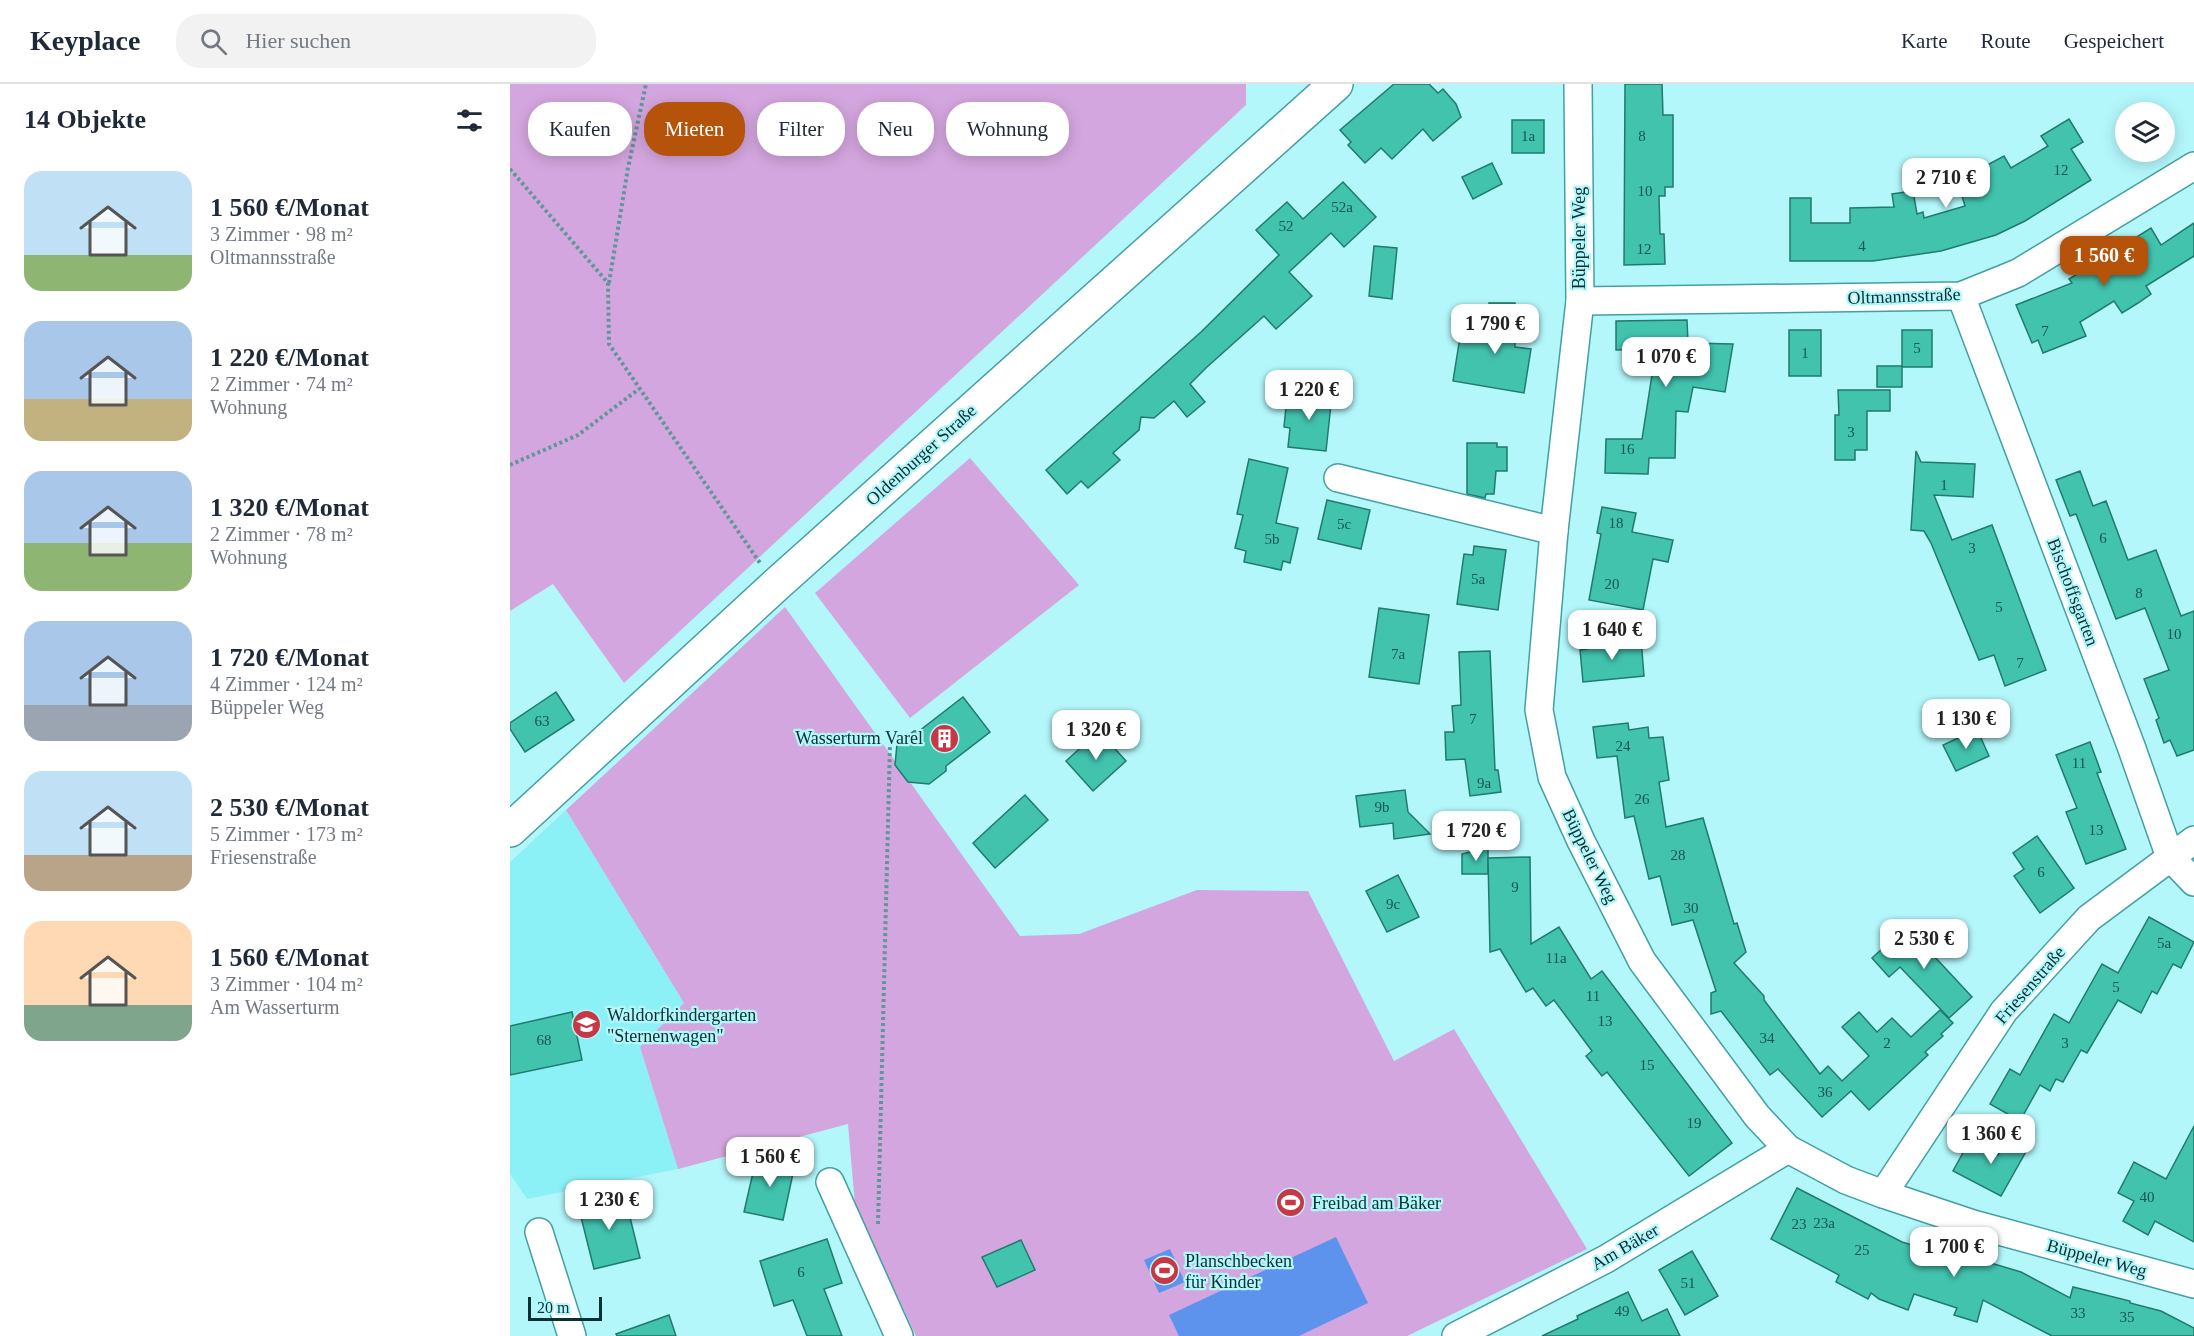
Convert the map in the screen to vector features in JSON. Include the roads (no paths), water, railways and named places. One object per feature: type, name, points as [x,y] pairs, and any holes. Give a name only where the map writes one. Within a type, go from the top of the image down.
[{"type":"main road","name":"Oldenburger Straße","points":[[510,830],[777,584],[1336,84]]},
{"type":"street","name":"Büppeler Weg","points":[[1578,84],[1580,301],[1554,531],[1539,710],[1552,777],[1581,841],[1642,961],[1757,1116],[1788,1149],[1846,1180],[1973,1224],[2194,1284]]},
{"type":"street","name":"Oltmannsstraße","points":[[1580,301],[1961,296],[2018,273],[2194,166]]},
{"type":"street","name":"Bischoffsgarten","points":[[1961,296],[2131,746],[2170,857],[2194,882]]},
{"type":"street","points":[[1338,478],[1554,531]]},
{"type":"street","name":"Friesenstraße","points":[[1883,1194],[2004,1011],[2089,918],[2194,840]]},
{"type":"street","name":"Am Bäker","points":[[1456,1336],[1606,1259],[1788,1149]]},
{"type":"street","points":[[830,1182],[899,1336]]},
{"type":"street","points":[[539,1232],[572,1336]]},
{"type":"place","name":"Wasserturm Varel","points":[[944,738]]},
{"type":"place","name":"Waldorfkindergarten \"Sternenwagen\"","points":[[586,1025]]},
{"type":"place","name":"Freibad am Bäker","points":[[1291,1203]]},
{"type":"place","name":"Planschbecken für Kinder","points":[[1164,1271]]}]
